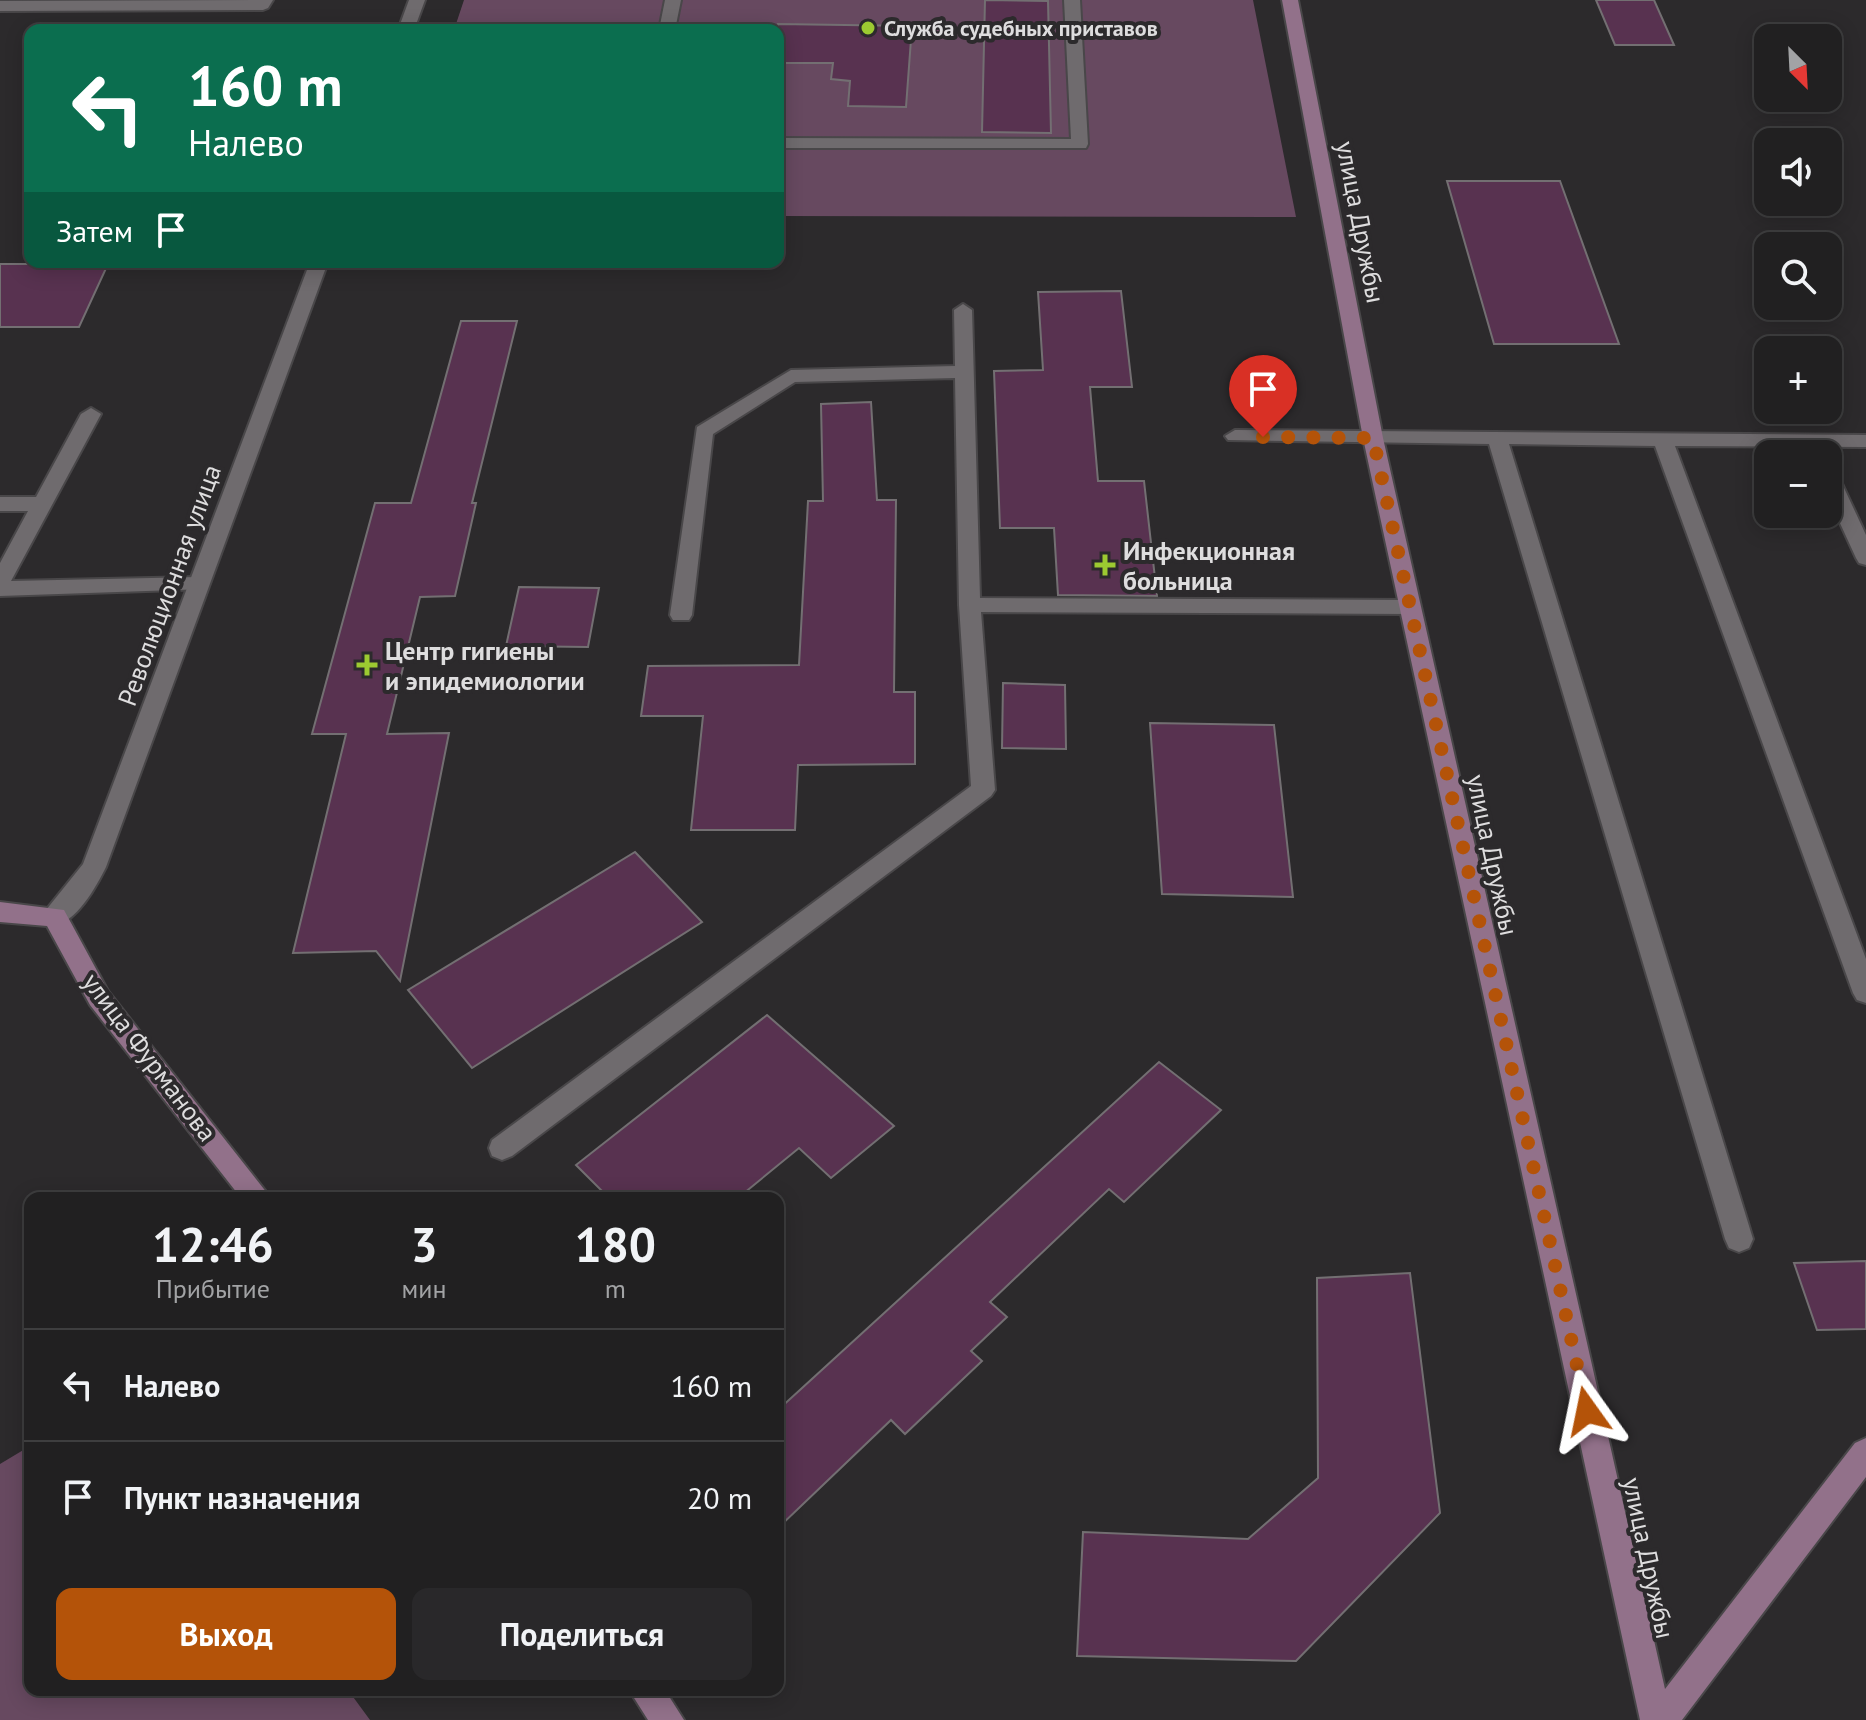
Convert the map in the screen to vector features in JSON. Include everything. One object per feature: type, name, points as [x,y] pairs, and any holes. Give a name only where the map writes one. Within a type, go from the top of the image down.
[{"type":"main road","name":"улица Дружбы","points":[[1290,0],[1373,438],[1656,1720]]},
{"type":"main road","points":[[0,912],[55,917]]},
{"type":"main road","name":"улица Фурманова","points":[[55,917],[99,998],[252,1192]]},
{"type":"main road","points":[[1662,1720],[1866,1453]]},
{"type":"main road","points":[[650,1696],[668,1720]]},
{"type":"street","points":[[0,6],[263,5],[265,0]]},
{"type":"street","points":[[408,24],[417,0]]},
{"type":"street","points":[[668,24],[673,0]]},
{"type":"street","points":[[784,143],[1080,144],[1072,0]]},
{"type":"street","name":"Революционная улица","points":[[55,917],[77,893],[94,867],[317,268]]},
{"type":"street","points":[[502,1148],[983,790],[970,605],[963,310]]},
{"type":"street","points":[[681,615],[704,431],[791,376],[964,372]]},
{"type":"street","points":[[0,582],[91,414]]},
{"type":"street","points":[[1235,436],[1662,438],[1754,443]]},
{"type":"street","points":[[1497,437],[1739,1239]]},
{"type":"street","points":[[1662,438],[1866,993]]},
{"type":"street","points":[[1842,444],[1866,441]]},
{"type":"street","points":[[0,504],[42,504]]},
{"type":"street","points":[[1842,506],[1866,558]]},
{"type":"street","points":[[0,589],[198,584]]},
{"type":"street","points":[[970,605],[1409,607]]},
{"type":"shaded area","points":[[464,0],[1253,0],[1296,217],[784,216],[784,24],[456,24]]},
{"type":"shaded area","points":[[24,1450],[24,1696],[352,1696],[370,1720],[0,1720],[0,1464]]},
{"type":"building","points":[[985,0],[1048,1],[1051,133],[982,132]]},
{"type":"building","points":[[1596,0],[1654,0],[1674,45],[1615,45]]},
{"type":"building","points":[[784,24],[912,26],[906,107],[848,106],[850,81],[831,79],[833,63],[784,63]]},
{"type":"building","points":[[1447,181],[1560,181],[1619,344],[1494,344]]},
{"type":"building","points":[[0,264],[24,264],[24,268],[106,268],[79,327],[0,327]]},
{"type":"building","points":[[1121,291],[1132,387],[1090,387],[1098,481],[1144,481],[1157,596],[1058,595],[1054,528],[1000,528],[994,371],[1043,370],[1038,292]]},
{"type":"building","points":[[461,321],[517,321],[472,503],[476,503],[455,596],[420,597],[387,734],[449,733],[400,981],[376,951],[293,953],[346,734],[312,734],[375,503],[411,503]]},
{"type":"building","points":[[871,402],[877,500],[896,500],[894,692],[915,692],[915,764],[798,765],[795,830],[691,830],[703,716],[641,716],[648,666],[799,665],[808,501],[823,501],[821,404]]},
{"type":"building","points":[[519,587],[599,588],[588,647],[506,646]]},
{"type":"building","points":[[1003,683],[1065,685],[1066,749],[1002,748]]},
{"type":"building","points":[[1150,723],[1274,725],[1293,897],[1162,894]]},
{"type":"building","points":[[635,852],[702,922],[472,1068],[408,990]]},
{"type":"building","points":[[767,1015],[894,1126],[831,1178],[799,1148],[745,1192],[603,1192],[576,1165]]},
{"type":"building","points":[[1159,1062],[1221,1110],[1124,1202],[1109,1189],[990,1302],[1007,1317],[971,1351],[982,1361],[905,1434],[891,1420],[784,1522],[784,1405]]},
{"type":"building","points":[[1866,1261],[1866,1329],[1817,1330],[1794,1263]]},
{"type":"building","points":[[1410,1273],[1440,1513],[1296,1661],[1077,1656],[1083,1532],[1248,1539],[1318,1478],[1317,1278]]},
{"type":"place","name":"Служба судебных приставов","points":[[868,28]]},
{"type":"place","name":"Инфекционная больница","points":[[1105,565]]},
{"type":"place","name":"Центр гигиены и эпидемиологии","points":[[367,665]]},
{"type":"route","points":[[1263,437],[1373,438],[1587,1411]]}]
